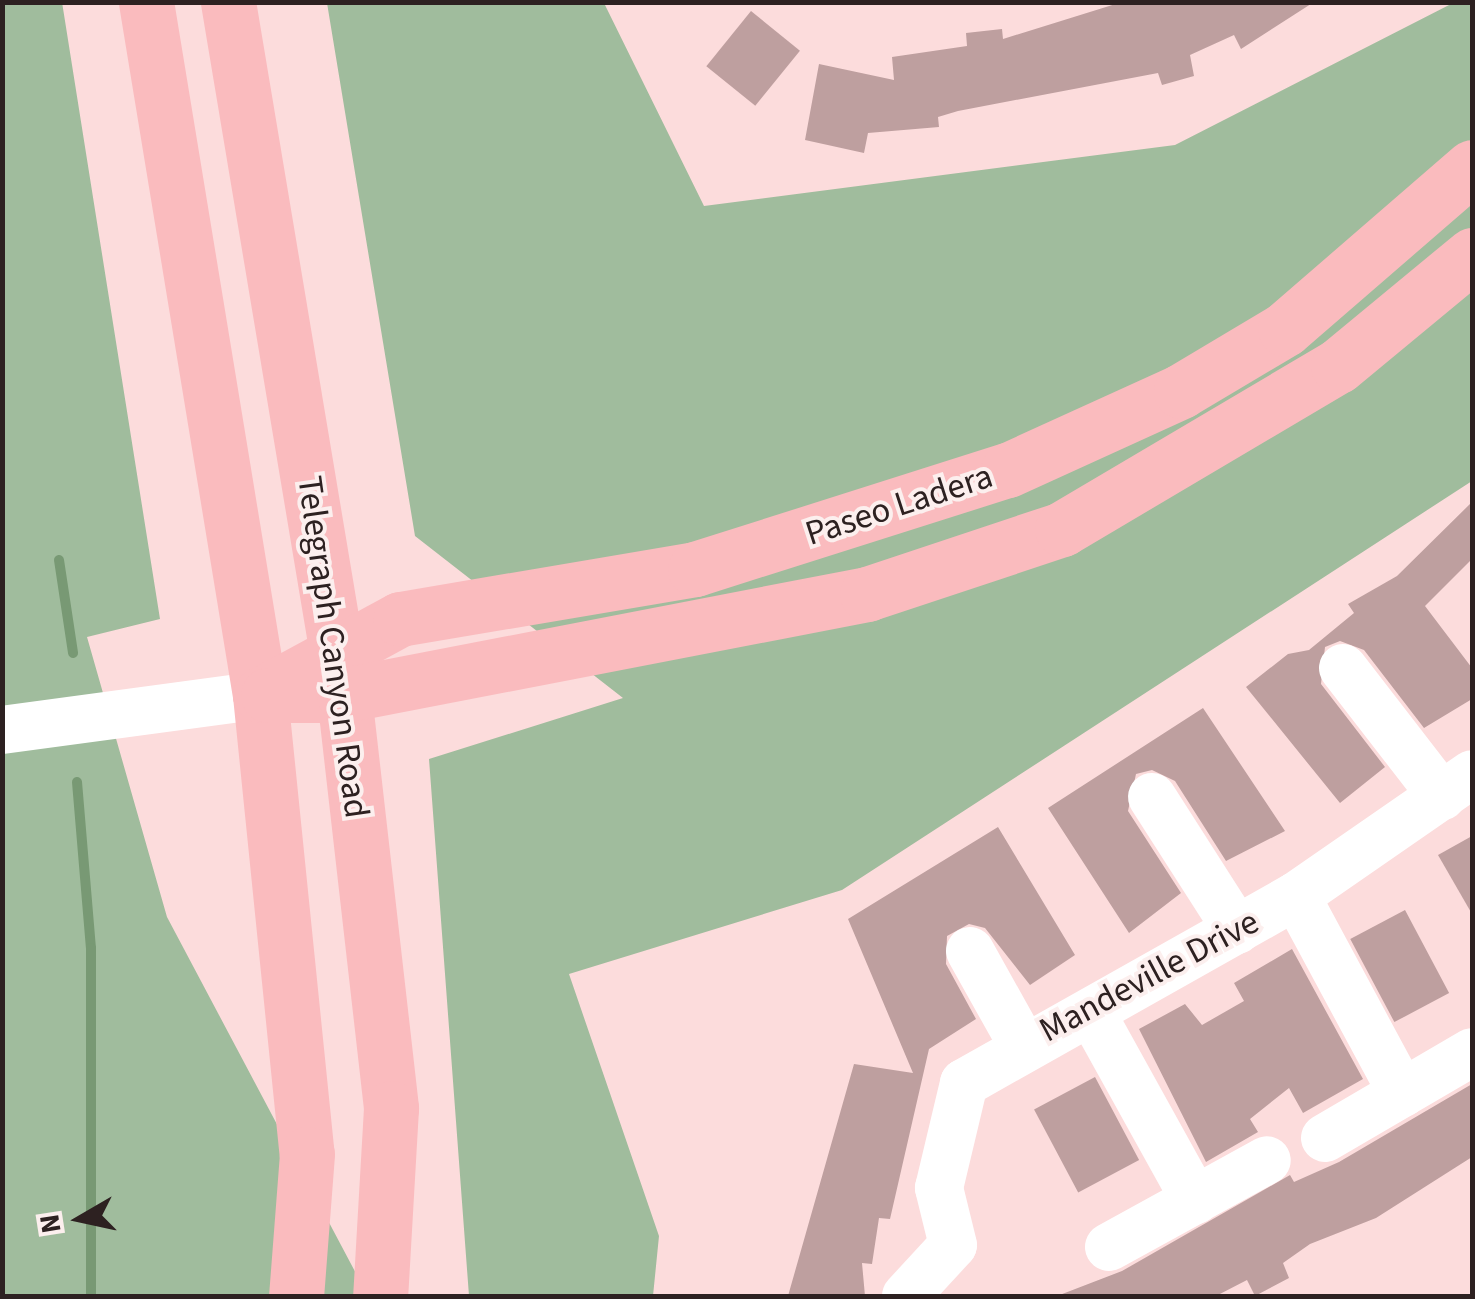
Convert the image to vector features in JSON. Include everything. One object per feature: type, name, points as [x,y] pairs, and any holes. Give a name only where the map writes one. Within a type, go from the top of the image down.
[{"type":"main road","points":[[146,2],[260,695],[306,1154],[296,1296]]},
{"type":"main road","name":"Telegraph Canyon Road","points":[[228,2],[341,674],[392,1108],[380,1296]]},
{"type":"main road","name":"Paseo Ladera","points":[[341,674],[400,619],[695,569],[1008,470],[1181,391],[1286,329],[1472,167]]},
{"type":"main road","name":"Paseo Ladera","points":[[260,695],[341,674],[867,594],[1062,529],[1338,366],[1472,255]]},
{"type":"street","points":[[1343,668],[1457,785]]},
{"type":"street","name":"Paseo Ladera","points":[[2,730],[260,695]]},
{"type":"street","name":"Mandeville Drive","points":[[906,1296],[953,1245],[939,1188],[947,1128],[964,1084],[1022,1044],[1092,1014],[1166,962],[1236,930],[1296,896],[1457,785]]},
{"type":"street","points":[[1152,797],[1236,930]]},
{"type":"street","points":[[1296,896],[1402,1094]]},
{"type":"street","points":[[970,951],[1022,1044]]},
{"type":"street","points":[[1092,1014],[1195,1200]]},
{"type":"street","points":[[1326,1138],[1472,1052]]},
{"type":"street","points":[[1109,1247],[1268,1160]]},
{"type":"green space","points":[[62,2],[160,619],[87,637],[167,917],[368,1296],[3,1296],[2,3]]},
{"type":"green space","points":[[327,3],[604,3],[704,206],[1175,145],[1453,3],[1472,3],[1472,481],[842,890],[569,974],[659,1236],[653,1296],[469,1296],[429,759],[623,698],[415,536]]},
{"type":"building","points":[[1122,2],[1314,2],[1241,49],[1234,35],[1190,55],[1194,76],[1162,85],[1158,73],[958,111],[938,117],[939,127],[868,133],[864,153],[805,140],[819,64],[894,80],[892,57],[967,46],[966,33],[1002,29],[1003,39]]},
{"type":"building","points":[[751,11],[800,51],[755,106],[706,66]]},
{"type":"building","points":[[1472,502],[1472,559],[1425,606],[1472,668],[1472,699],[1424,728],[1364,650],[1340,641],[1325,647],[1321,684],[1385,767],[1340,803],[1246,687],[1288,654],[1309,650],[1354,613],[1348,604],[1397,576]]},
{"type":"building","points":[[1203,708],[1285,831],[1226,861],[1175,781],[1152,770],[1136,774],[1128,811],[1181,893],[1129,933],[1048,808]]},
{"type":"building","points":[[998,827],[1075,955],[1030,985],[985,928],[969,924],[947,936],[946,964],[976,1019],[929,1049],[890,1219],[879,1218],[872,1264],[862,1263],[865,1296],[788,1296],[854,1064],[913,1073],[848,919]]},
{"type":"building","points":[[1472,836],[1472,914],[1438,855]]},
{"type":"building","points":[[1405,910],[1449,993],[1394,1022],[1350,939]]},
{"type":"building","points":[[1292,949],[1363,1079],[1303,1113],[1289,1088],[1250,1119],[1258,1132],[1206,1162],[1139,1029],[1185,1004],[1202,1025],[1244,1001],[1234,983]]},
{"type":"building","points":[[1095,1077],[1139,1160],[1078,1192],[1034,1109]]},
{"type":"building","points":[[1472,1084],[1472,1157],[1376,1218],[1310,1244],[1283,1263],[1289,1278],[1255,1296],[1247,1280],[1216,1296],[1057,1296],[1122,1271],[1290,1175],[1294,1182],[1339,1162]]},
{"type":"waterway","points":[[59,560],[73,653]]},
{"type":"waterway","points":[[77,782],[91,948],[91,1296]]}]
